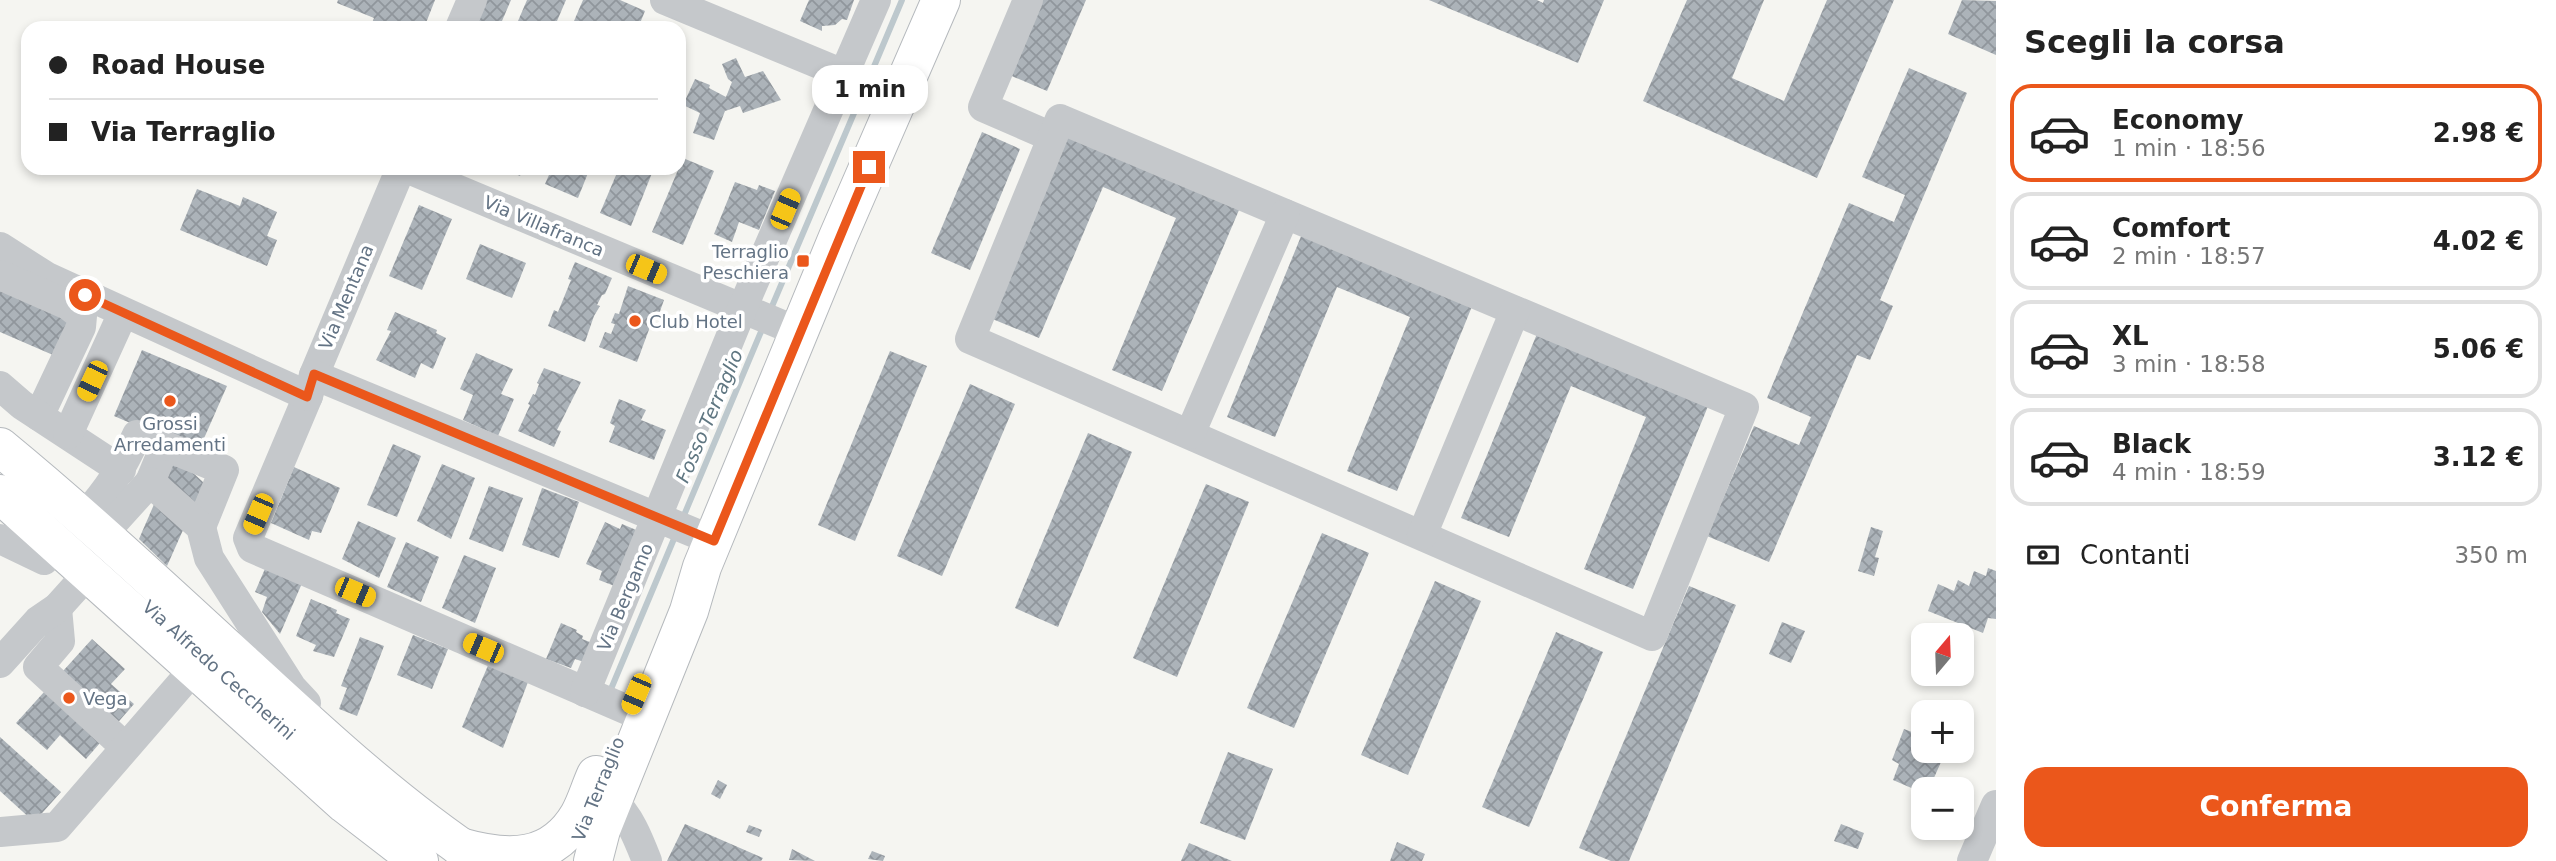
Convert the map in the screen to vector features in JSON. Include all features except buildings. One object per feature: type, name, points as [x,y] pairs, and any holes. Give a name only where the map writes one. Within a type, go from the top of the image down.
[{"type":"main road","name":"Via Terraglio","points":[[589,858],[580,839],[632,719],[677,601],[687,536],[769,320],[870,85],[941,0]]},
{"type":"main road","points":[[0,447],[93,526],[326,739],[462,856],[527,858],[548,850],[567,835],[609,746],[632,719]]},
{"type":"main road","name":"Via Alfredo Ceccherini","points":[[0,470],[245,704],[345,804],[419,861]]},
{"type":"main road","name":"Via Alfredo Ceccherini","points":[[0,494],[245,704],[355,792],[462,856]]},
{"type":"main road","points":[[0,518],[44,560],[66,598],[181,684],[335,821],[386,861]]},
{"type":"main road","name":"Via Terraglio","points":[[589,858],[612,800],[632,719]]},
{"type":"street","points":[[463,21],[472,0]]},
{"type":"street","points":[[665,0],[870,85]]},
{"type":"street","name":"Via Bergamo","points":[[585,692],[687,536],[769,320],[870,85],[876,0]]},
{"type":"street","points":[[1028,0],[984,107],[1052,137]]},
{"type":"street","points":[[1060,119],[1285,214],[1744,407],[1652,636],[970,339],[1060,119]]},
{"type":"street","name":"Via Mentana","points":[[401,175],[248,538],[249,544],[252,548],[585,692]]},
{"type":"street","name":"Via Villafranca","points":[[421,175],[769,320]]},
{"type":"street","points":[[1190,434],[1285,214]]},
{"type":"street","points":[[0,247],[82,316],[81,327],[39,416]]},
{"type":"street","points":[[0,275],[43,285],[123,313],[687,536]]},
{"type":"street","points":[[1422,535],[1515,311]]},
{"type":"street","points":[[68,434],[123,313]]},
{"type":"street","points":[[0,386],[39,416],[121,470]]},
{"type":"street","points":[[93,526],[107,492],[121,470],[137,435],[224,470],[201,527]]},
{"type":"street","points":[[93,526],[149,482],[164,446]]},
{"type":"street","points":[[149,482],[201,527],[209,558],[292,688],[315,713],[326,739]]},
{"type":"street","points":[[0,539],[5,544],[44,560]]},
{"type":"street","points":[[0,663],[38,621],[66,598]]},
{"type":"street","points":[[66,598],[60,642],[38,667],[125,747]]},
{"type":"street","points":[[0,832],[57,827],[181,684]]},
{"type":"street","points":[[585,692],[632,719]]},
{"type":"street","points":[[612,800],[624,811],[633,826],[647,861]]},
{"type":"street","points":[[1972,861],[1996,805]]},
{"type":"waterway","name":"Fosso Terraglio","points":[[870,76],[902,0]]},
{"type":"waterway","name":"Fosso Terraglio","points":[[770,311],[863,92]]},
{"type":"waterway","name":"Fosso Terraglio","points":[[682,520],[763,327]]},
{"type":"waterway","name":"Fosso Terraglio","points":[[611,689],[676,534]]},
{"type":"place","name":"Terraglio Peschiera","points":[[803,261]]},
{"type":"place","name":"Club Hotel","points":[[635,321]]},
{"type":"place","name":"Grossi Arredamenti","points":[[170,401]]},
{"type":"place","name":"Vega","points":[[69,698]]},
{"type":"route","points":[[85,295],[307,397],[314,374],[714,541],[869,167]]}]
